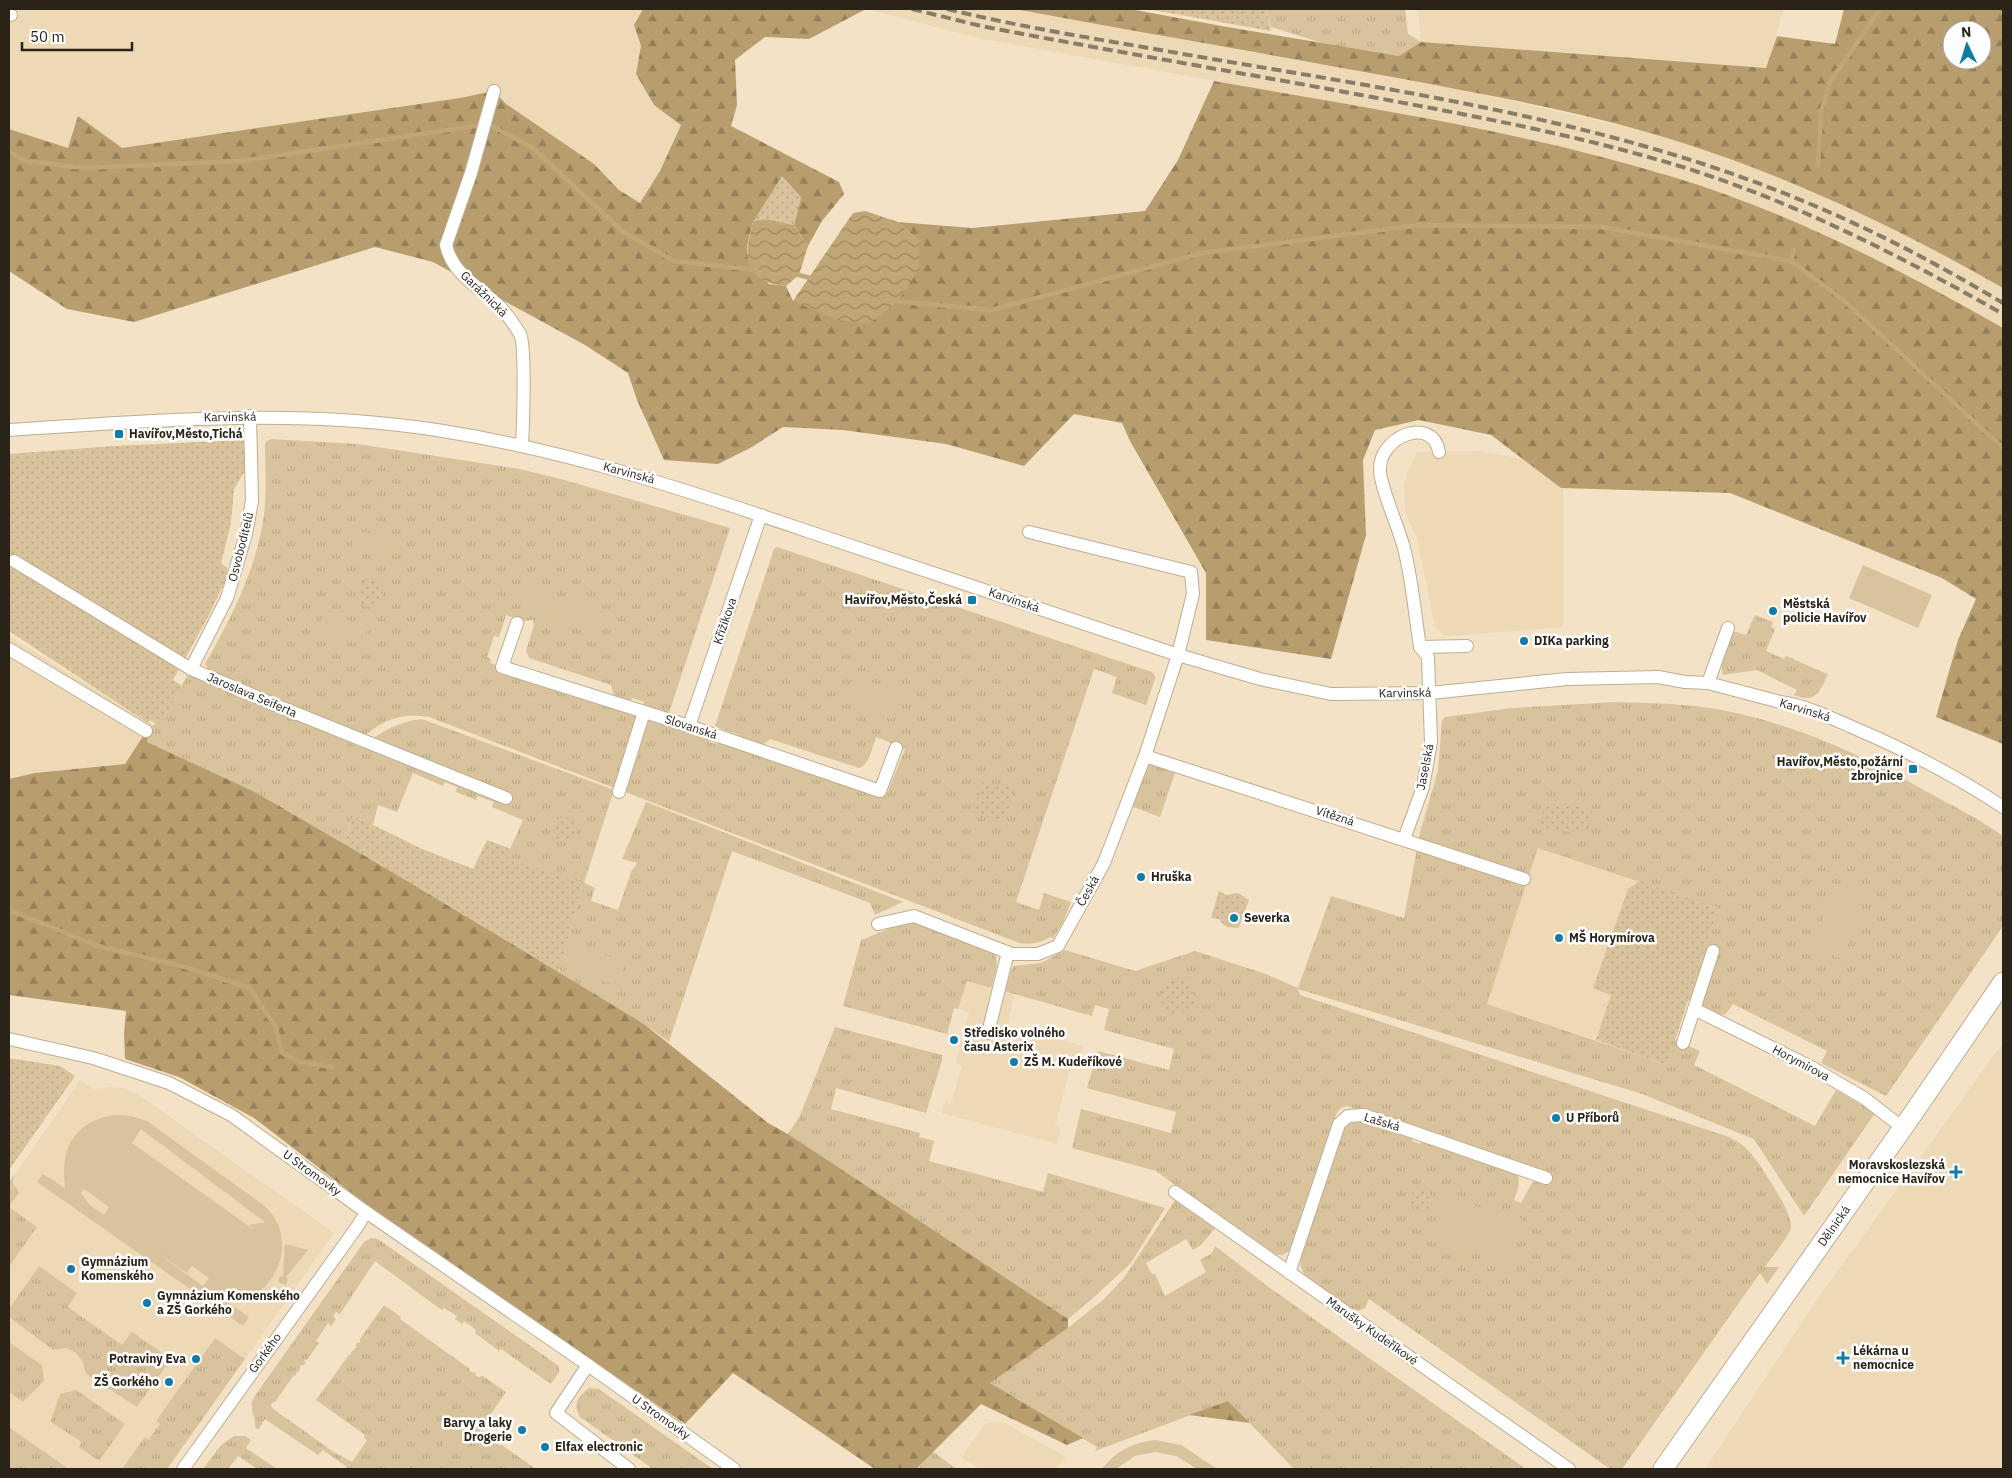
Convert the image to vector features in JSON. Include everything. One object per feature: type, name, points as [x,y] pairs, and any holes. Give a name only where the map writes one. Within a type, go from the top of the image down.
[{"type":"street","name":"Garážnická","points":[[492,97],[471,173],[446,245],[448,257],[467,280],[498,305],[521,336],[524,421],[522,445]]},
{"type":"street","name":"Karvinská","points":[[9,430],[166,419],[250,416],[318,418],[384,423],[442,430],[522,445],[655,480],[1178,655],[1260,679],[1331,694],[1430,693],[1567,679],[1658,677],[1685,682],[1708,683],[1790,704],[1836,720],[1892,744],[2003,807]]},
{"type":"street","name":"Osvoboditelů","points":[[191,668],[227,598],[246,534],[252,501],[250,416]]},
{"type":"street","name":"Jaselská","points":[[1404,838],[1422,787],[1431,742],[1428,657],[1420,647],[1404,549],[1379,470],[1385,449],[1400,436],[1419,432],[1431,436],[1438,445],[1439,452]]},
{"type":"street","name":"Křižíkova","points":[[689,726],[761,515]]},
{"type":"street","name":"Česká","points":[[878,924],[914,916],[1008,952],[1038,954],[1058,946],[1104,863],[1145,756],[1178,655],[1193,594],[1191,572],[1029,532]]},
{"type":"street","name":"Jaroslava Seiferta","points":[[14,561],[191,668],[278,706],[506,798]]},
{"type":"street","name":"Slovanská","points":[[517,623],[502,668],[689,726],[880,791],[896,748]]},
{"type":"street","points":[[1708,683],[1728,628]]},
{"type":"street","points":[[1420,647],[1467,646]]},
{"type":"street","points":[[9,648],[146,731]]},
{"type":"street","points":[[619,792],[644,712]]},
{"type":"street","name":"Vítězná","points":[[1145,756],[1404,838],[1524,879]]},
{"type":"street","points":[[1683,1043],[1713,951]]},
{"type":"street","points":[[988,1033],[1008,952]]},
{"type":"street","name":"Dělnická","points":[[1663,1469],[1903,1128],[2003,982]]},
{"type":"street","name":"Horymírova","points":[[1694,1009],[1811,1067],[1864,1098],[1903,1128]]},
{"type":"street","name":"U Stromovky","points":[[9,1039],[93,1058],[169,1083],[231,1115],[366,1212],[588,1365],[734,1469]]},
{"type":"street","name":"Lašská","points":[[1289,1273],[1339,1124],[1348,1116],[1364,1115],[1546,1178]]},
{"type":"street","name":"Marušky Kudeříkové","points":[[1175,1192],[1569,1469]]},
{"type":"street","name":"Gorkého","points":[[183,1469],[366,1212]]},
{"type":"street","points":[[588,1365],[556,1413],[629,1469]]},
{"type":"shaded area","points":[[9,9],[643,9],[634,25],[641,46],[636,74],[654,105],[681,124],[660,171],[640,203],[619,190],[594,164],[506,104],[494,92],[492,97],[122,148],[78,116],[68,148],[9,129]]},
{"type":"shaded area","points":[[867,9],[1014,9],[1482,94],[1641,131],[1684,143],[1787,180],[1885,224],[1976,272],[2003,288],[2003,328],[1869,256],[1774,213],[1673,177],[1632,165],[1474,128],[978,38]]},
{"type":"shaded area","points":[[1418,9],[1784,9],[1766,68],[1421,42]]},
{"type":"shaded area","points":[[1478,451],[1523,459],[1563,488],[1563,627],[1445,636],[1435,627],[1417,538],[1405,509],[1404,486],[1407,473],[1417,452]]},
{"type":"shaded area","points":[[9,636],[151,724],[126,764],[35,773],[9,779]]},
{"type":"shaded area","name":"MŠ Horymírova","points":[[1538,847],[1639,881],[1633,885],[1594,988],[1612,995],[1596,1040],[1487,1004]]},
{"type":"shaded area","name":"ZŠ M. Kudeříkové","points":[[967,981],[1015,995],[1007,1025],[1083,1046],[1079,1063],[1072,1062],[1055,1126],[1061,1128],[1057,1144],[942,1113],[945,1102],[951,1104],[962,1066],[956,1063],[969,1012],[958,1009]]},
{"type":"shaded area","name":"Moravskoslezská nemocnice Havířov","points":[[2003,1043],[2003,1469],[1705,1469],[1816,1301]]},
{"type":"shaded area","name":"Gymnázium Komenského a ZŠ Gorkého","points":[[80,1080],[94,1089],[123,1088],[136,1093],[334,1233],[245,1359],[214,1338],[157,1421],[160,1424],[148,1440],[145,1438],[122,1469],[69,1469],[9,1427],[9,1267],[37,1227],[9,1207],[16,1189],[14,1176]]},
{"type":"shaded area","points":[[1003,1422],[1066,1457],[1056,1469],[980,1469],[961,1458],[986,1423]]},
{"type":"green space","points":[[643,9],[866,9],[809,39],[765,37],[735,60],[737,105],[731,126],[839,182],[844,194],[822,221],[808,246],[794,225],[801,197],[753,222],[747,250],[750,262],[769,284],[786,286],[793,301],[919,241],[898,222],[972,228],[1145,211],[1178,160],[1214,81],[1387,111],[1560,146],[1673,177],[1716,191],[1801,224],[1923,284],[2003,328],[2003,744],[1936,717],[1958,640],[1976,599],[1942,578],[1730,493],[1561,488],[1491,435],[1419,420],[1375,430],[1363,460],[1366,535],[1331,659],[1206,640],[1206,573],[1130,441],[1122,423],[1074,414],[1024,466],[946,444],[843,430],[783,427],[752,447],[718,464],[664,460],[637,400],[628,373],[585,345],[433,262],[375,247],[134,322],[67,309],[9,271],[9,129],[68,148],[78,116],[122,148],[460,98],[494,91],[506,104],[594,164],[619,190],[640,203],[660,171],[681,125],[654,105],[636,74],[641,46],[634,25]]},
{"type":"green space","points":[[1014,9],[1130,9],[1399,56],[1421,42],[1766,68],[1777,36],[1835,44],[1844,9],[2003,9],[2003,288],[1888,226],[1808,190],[1686,144],[1651,133],[1546,107],[1354,70]]},
{"type":"green space","points":[[1147,9],[1266,9],[1271,31]]},
{"type":"green space","points":[[1266,9],[1405,9],[1408,34],[1421,42],[1399,56],[1325,44],[1271,27]]},
{"type":"green space","points":[[782,176],[801,197],[794,225],[764,219],[753,222]]},
{"type":"green space","points":[[271,439],[358,444],[519,469],[561,479],[730,528],[669,713],[643,706],[644,702],[632,698],[630,702],[614,696],[611,685],[529,658],[526,651],[534,625],[533,620],[524,621],[506,615],[499,637],[494,636],[487,657],[491,659],[490,663],[711,737],[709,742],[717,744],[719,740],[886,796],[905,749],[876,737],[866,763],[859,768],[770,739],[761,746],[739,739],[739,735],[719,728],[718,731],[714,729],[774,549],[777,547],[1152,672],[1155,679],[1146,705],[1112,693],[1117,677],[1094,669],[1016,902],[1039,910],[1044,893],[1071,902],[1063,922],[1053,938],[1050,937],[1035,943],[1019,943],[429,717],[410,716],[393,719],[378,726],[362,738],[210,672],[205,664],[234,610],[256,554],[265,505],[265,444]]},
{"type":"green space","points":[[243,440],[246,469],[234,489],[231,523],[221,563],[227,568],[228,575],[207,619],[173,680],[182,686],[161,723],[155,723],[150,720],[148,723],[9,631],[9,454],[114,446]]},
{"type":"green space","points":[[353,531],[394,536],[392,556],[351,551]]},
{"type":"green space","points":[[1863,565],[1932,595],[1918,628],[1849,598]]},
{"type":"green space","points":[[367,579],[376,579],[382,582],[382,596],[372,608],[362,604],[360,594]]},
{"type":"green space","points":[[528,588],[602,610],[594,634],[521,611]]},
{"type":"green space","points":[[324,611],[368,627],[361,645],[318,630]]},
{"type":"green space","points":[[1755,615],[1773,622],[1771,627],[1775,629],[1766,651],[1784,659],[1786,656],[1792,657],[1827,674],[1829,672],[1820,690],[1813,697],[1808,698],[1794,695],[1797,690],[1757,670],[1723,675],[1721,663],[1733,631],[1746,635]]},
{"type":"green space","points":[[191,669],[269,708],[360,747],[363,747],[376,736],[390,728],[405,722],[422,719],[614,790],[584,883],[595,888],[591,901],[618,910],[631,872],[637,863],[622,859],[646,802],[903,902],[875,915],[870,903],[732,851],[669,1042],[644,1024],[559,972],[583,883],[506,858],[523,820],[492,807],[494,802],[478,796],[476,800],[456,792],[457,787],[445,782],[443,786],[413,773],[397,812],[378,805],[373,825],[353,815],[345,844],[253,791],[147,742],[151,727],[165,716]]},
{"type":"green space","points":[[853,676],[903,693],[893,719],[844,702]]},
{"type":"green space","points":[[1616,702],[1710,708],[1741,714],[1791,728],[1863,758],[1977,819],[2003,836],[2003,926],[1886,1096],[1821,1063],[1827,1051],[1733,1004],[1725,1015],[1717,1014],[1688,1000],[1718,908],[1538,848],[1487,1004],[1667,1065],[1675,1040],[1700,1051],[1694,1065],[1815,1126],[1836,1090],[1875,1113],[1804,1216],[1754,1139],[1642,1094],[1298,989],[1300,995],[1729,1137],[1748,1150],[1760,1165],[1782,1200],[1790,1221],[1790,1231],[1765,1267],[1779,1267],[1767,1284],[1760,1273],[1622,1469],[1610,1469],[1369,1299],[1365,1308],[1356,1312],[1312,1283],[1301,1267],[1301,1252],[1343,1129],[1354,1122],[1378,1123],[1413,1136],[1412,1141],[1420,1144],[1422,1139],[1516,1172],[1519,1183],[1514,1200],[1521,1203],[1532,1183],[1548,1174],[1347,1106],[1342,1107],[1337,1112],[1295,1243],[1285,1254],[1270,1254],[1156,1171],[1072,1148],[1081,1109],[1171,1133],[1176,1112],[1087,1088],[1098,1051],[1169,1070],[1174,1049],[1104,1030],[1109,1009],[1095,1005],[1092,1016],[1004,991],[1013,966],[1041,963],[1065,950],[1135,971],[1195,951],[1266,974],[1298,988],[1331,896],[1404,918],[1420,833],[1438,771],[1442,720],[1445,717],[1512,708]]},
{"type":"green space","points":[[151,724],[147,742],[253,791],[417,886],[644,1024],[768,1123],[788,1134],[1068,1319],[1068,1328],[990,1383],[1083,1438],[1067,1445],[981,1404],[916,1469],[875,1469],[733,1373],[685,1424],[379,1214],[254,1118],[179,1077],[125,1059],[124,1033],[126,1011],[9,995],[9,779],[35,773],[125,764]]},
{"type":"green space","points":[[1148,759],[1177,767],[1160,817],[1128,805]]},
{"type":"green space","points":[[983,781],[1015,788],[1006,822],[973,812]]},
{"type":"green space","points":[[1580,804],[1592,811],[1592,821],[1588,831],[1562,831],[1537,825],[1540,816],[1548,805]]},
{"type":"green space","points":[[353,815],[420,848],[473,869],[487,840],[511,849],[507,858],[583,883],[559,972],[345,844]]},
{"type":"green space","points":[[565,817],[573,821],[577,829],[573,837],[565,841],[557,837],[553,829],[557,821]]},
{"type":"green space","points":[[1639,881],[1718,908],[1667,1065],[1596,1040],[1611,995],[1593,988],[1628,889]]},
{"type":"green space","points":[[1835,884],[1865,894],[1843,959],[1813,949]]},
{"type":"green space","points":[[1219,891],[1226,895],[1238,893],[1249,900],[1239,927],[1228,927],[1219,919],[1211,918]]},
{"type":"green space","points":[[910,920],[993,951],[995,955],[996,969],[991,988],[967,981],[958,1009],[954,1008],[947,1034],[843,1006],[861,940]]},
{"type":"green space","points":[[573,944],[625,962],[617,986],[564,968]]},
{"type":"green space","points":[[1186,975],[1198,1001],[1197,1010],[1174,1014],[1163,1009],[1161,996],[1165,986],[1174,979]]},
{"type":"green space","points":[[835,1027],[942,1055],[942,1060],[926,1113],[836,1088],[831,1109],[920,1133],[919,1137],[934,1141],[929,1161],[1043,1192],[1048,1173],[1165,1208],[1131,1263],[1068,1319],[788,1134],[799,1118]]},
{"type":"green space","points":[[9,1058],[60,1066],[75,1076],[9,1170]]},
{"type":"green space","points":[[114,1115],[131,1116],[147,1121],[262,1204],[272,1214],[279,1226],[282,1239],[282,1253],[272,1278],[263,1289],[251,1297],[229,1303],[249,1317],[243,1326],[37,1182],[43,1174],[65,1188],[65,1161],[67,1150],[72,1140],[88,1124]],"holes":[[[141,1129],[265,1222],[249,1225],[253,1229],[132,1143]],[[84,1189],[109,1207],[104,1215],[90,1205],[81,1193]],[[149,1247],[187,1273],[192,1266],[209,1278],[203,1286]]]},
{"type":"green space","points":[[15,1173],[13,1183],[19,1192],[9,1207],[9,1183]]},
{"type":"green space","points":[[1421,1189],[1431,1196],[1432,1200],[1425,1210],[1421,1211],[1411,1204],[1410,1200],[1417,1190]]},
{"type":"green space","points":[[1442,1196],[1522,1219],[1509,1262],[1429,1240]]},
{"type":"green space","points":[[1177,1197],[1217,1226],[1201,1245],[1193,1250],[1186,1239],[1146,1263],[1152,1274],[1155,1274],[1165,1296],[1206,1272],[1200,1260],[1212,1253],[1215,1246],[1270,1288],[1526,1469],[1294,1469],[1228,1401],[1095,1451],[1097,1447],[990,1383],[1068,1328],[1104,1299],[1124,1278]]},
{"type":"green space","points":[[9,1207],[37,1227],[9,1267]]},
{"type":"green space","points":[[371,1238],[378,1239],[559,1366],[559,1372],[551,1384],[501,1349],[499,1351],[475,1333],[476,1330],[464,1321],[462,1324],[455,1319],[457,1316],[444,1308],[442,1310],[436,1306],[375,1261],[340,1314],[336,1312],[333,1316],[336,1319],[331,1326],[328,1323],[316,1341],[319,1343],[307,1360],[304,1361],[306,1362],[303,1366],[301,1365],[296,1376],[294,1375],[275,1402],[273,1402],[272,1408],[332,1451],[352,1462],[367,1440],[364,1438],[365,1435],[316,1400],[349,1355],[351,1355],[351,1352],[357,1347],[355,1346],[358,1342],[360,1343],[360,1339],[384,1305],[401,1317],[400,1319],[470,1369],[469,1371],[476,1373],[475,1375],[478,1377],[483,1376],[506,1392],[480,1430],[500,1446],[502,1445],[536,1469],[346,1469],[347,1467],[323,1450],[318,1455],[265,1419],[258,1430],[255,1427],[252,1408],[254,1397],[364,1242]]},
{"type":"green space","points":[[285,1244],[308,1250],[286,1277],[288,1279],[286,1285],[278,1282],[280,1276],[283,1277]]},
{"type":"green space","points":[[39,1266],[77,1293],[68,1307],[122,1345],[132,1332],[171,1359],[137,1407],[86,1374],[83,1362],[75,1352],[66,1348],[53,1350],[9,1317],[9,1309]]},
{"type":"green space","points":[[215,1338],[245,1359],[167,1469],[122,1469],[145,1437],[148,1440],[160,1424],[156,1421]]},
{"type":"green space","points":[[9,1342],[42,1365],[44,1381],[23,1402],[9,1392]]},
{"type":"green space","points":[[589,1388],[599,1389],[713,1469],[653,1469],[580,1417],[577,1401]]},
{"type":"green space","points":[[76,1390],[125,1424],[99,1461],[79,1447],[82,1442],[52,1423],[51,1420],[60,1394]]},
{"type":"green space","points":[[1228,1401],[1250,1423],[1189,1415]]},
{"type":"green space","points":[[458,1420],[477,1432],[461,1457],[442,1445]]},
{"type":"green space","points":[[9,1427],[63,1465],[69,1469],[9,1469]]},
{"type":"green space","points":[[234,1436],[245,1436],[251,1440],[246,1448],[277,1469],[257,1469],[238,1456],[228,1469],[203,1469],[221,1445]]},
{"type":"green space","points":[[1155,1440],[1181,1445],[1217,1469],[1197,1469],[1176,1456],[1155,1452],[1135,1456],[1116,1469],[1102,1469],[1113,1457],[1125,1449],[1139,1443]]},
{"type":"green space","points":[[932,1451],[957,1469],[916,1469]]},
{"type":"water","points":[[865,211],[898,222],[919,241],[919,269],[897,302],[869,324],[837,320],[793,301],[853,213]]},
{"type":"water","points":[[764,219],[794,225],[808,246],[799,275],[786,286],[761,279],[750,266],[748,247],[753,222]]},
{"type":"waterway","points":[[1818,166],[1821,112],[1830,82],[1880,9]]},
{"type":"waterway","points":[[9,152],[26,161],[83,168],[240,161],[488,124],[533,148],[622,231],[674,261],[757,270]]},
{"type":"waterway","points":[[893,301],[992,310],[1202,253],[1420,225],[1601,227],[1791,261],[1841,298],[2003,448]]},
{"type":"waterway","points":[[1791,261],[1794,250]]},
{"type":"waterway","points":[[795,274],[814,279]]},
{"type":"waterway","points":[[9,910],[98,946],[185,967],[250,988],[276,1028],[282,1053],[300,1062],[332,1067]]},
{"type":"railway","points":[[912,9],[981,26],[1487,119],[1639,154],[1719,179],[1844,230],[2003,314]]},
{"type":"railway","points":[[947,9],[1070,34],[1414,94],[1481,107],[1615,138],[1713,167],[1808,203],[1901,246],[2003,303]]},
{"type":"place","name":"Havířov,Město,Tichá","points":[[119,434]]},
{"type":"place","name":"Havířov,Město,Česká","points":[[972,600]]},
{"type":"place","name":"Městská policie Havířov","points":[[1773,611]]},
{"type":"place","name":"DIKa parking","points":[[1524,641]]},
{"type":"place","name":"Havířov,Město,požární zbrojnice","points":[[1913,769]]},
{"type":"place","name":"Hruška","points":[[1141,877]]},
{"type":"place","name":"Severka","points":[[1234,918]]},
{"type":"place","name":"MŠ Horymírova","points":[[1559,938]]},
{"type":"place","name":"Středisko volného času Asterix","points":[[954,1040]]},
{"type":"place","name":"ZŠ M. Kudeříkové","points":[[1014,1062]]},
{"type":"place","name":"U Příborů","points":[[1556,1118]]},
{"type":"place","name":"Moravskoslezská nemocnice Havířov","points":[[1956,1172]]},
{"type":"place","name":"Gymnázium Komenského","points":[[71,1269]]},
{"type":"place","name":"Gymnázium Komenského a ZŠ Gorkého","points":[[147,1303]]},
{"type":"place","name":"Lékárna u nemocnice","points":[[1843,1358]]},
{"type":"place","name":"Potraviny Eva","points":[[196,1359]]},
{"type":"place","name":"ZŠ Gorkého","points":[[169,1382]]},
{"type":"place","name":"Barvy a laky Drogerie","points":[[522,1430]]},
{"type":"place","name":"Elfax electronic","points":[[545,1447]]}]
